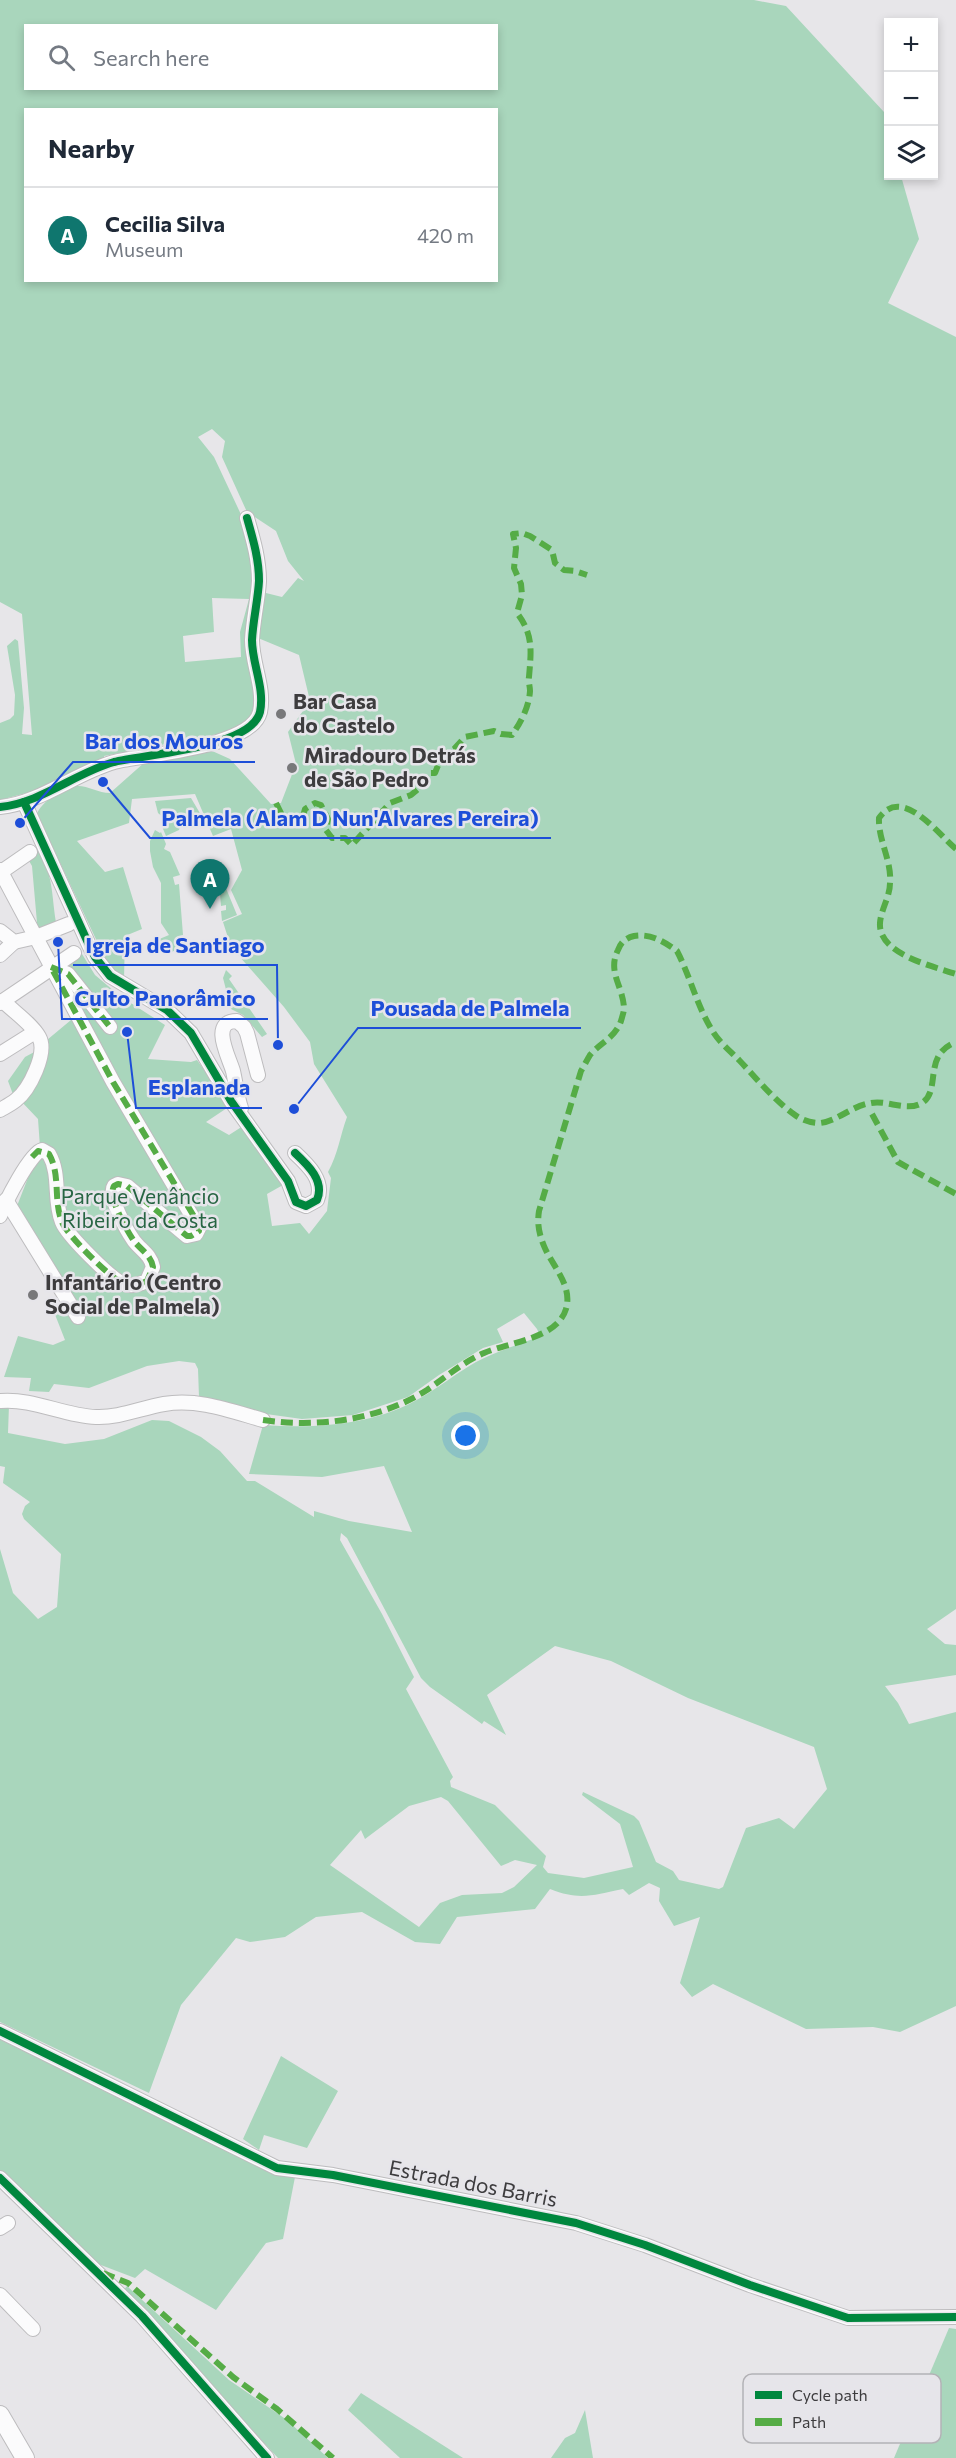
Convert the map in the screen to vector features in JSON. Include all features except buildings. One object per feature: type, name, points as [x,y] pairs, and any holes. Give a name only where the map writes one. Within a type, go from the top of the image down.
[{"type":"main road","points":[[0,2415],[26,2458]]},
{"type":"street","points":[[0,807],[24,802],[106,765],[244,733],[260,713],[261,689],[252,642],[259,568],[247,518]]},
{"type":"street","points":[[24,802],[95,957],[110,976],[181,1022],[192,1034],[231,1101],[288,1181],[296,1202],[306,1206],[317,1200],[319,1186],[311,1169],[295,1153]]},
{"type":"street","points":[[0,1216],[3,1199],[38,1151],[49,1154],[55,1170],[58,1211],[66,1231],[122,1284],[135,1285],[147,1281],[153,1267],[152,1261],[133,1239],[124,1222],[111,1194],[114,1185],[127,1186],[187,1236],[199,1231],[198,1223],[113,1082],[2,878],[30,852]]},
{"type":"street","points":[[7,943],[36,937],[69,924]]},
{"type":"street","points":[[0,931],[7,943]]},
{"type":"street","points":[[0,956],[7,943]]},
{"type":"street","points":[[0,1110],[24,1092],[42,1053],[42,1044],[35,1032],[1,1002],[74,953]]},
{"type":"street","points":[[51,967],[68,974],[110,1027]]},
{"type":"street","points":[[245,1120],[222,1036],[224,1026],[228,1022],[237,1021],[244,1027],[258,1075]]},
{"type":"street","points":[[0,1054],[35,1032]]},
{"type":"street","points":[[3,1199],[78,1317]]},
{"type":"street","points":[[0,1401],[24,1401],[94,1417],[120,1414],[163,1404],[198,1402],[263,1420]]},
{"type":"street","name":"Estrada dos Barris","points":[[0,2031],[277,2168],[333,2175],[576,2223],[645,2245],[750,2285],[848,2318],[956,2317]]},
{"type":"street","points":[[0,2178],[142,2316],[267,2458]]},
{"type":"street","points":[[0,2295],[33,2329]]},
{"type":"green space","name":"Parque Venâncio Ribeiro da Costa","points":[[0,0],[754,0],[786,6],[884,112],[884,180],[902,180],[919,239],[888,303],[956,337],[956,1609],[927,1629],[945,1644],[956,1645],[956,1675],[885,1686],[898,1703],[909,1724],[956,1712],[956,2006],[900,2032],[873,2027],[806,2029],[713,1984],[692,1997],[680,1983],[700,1917],[674,1926],[659,1901],[660,1888],[649,1883],[629,1895],[623,1889],[578,1896],[550,1889],[535,1909],[457,1917],[440,1944],[415,1942],[362,1912],[316,1917],[285,1937],[250,1942],[236,1938],[181,2005],[149,2093],[0,2022],[0,1549],[13,1593],[38,1619],[57,1607],[61,1554],[24,1519],[22,1514],[25,1506],[30,1502],[3,1483],[5,1467],[0,1466],[0,1406],[9,1405],[8,1433],[65,1444],[104,1439],[152,1420],[169,1421],[201,1437],[220,1451],[247,1481],[255,1481],[314,1517],[314,1511],[349,1521],[412,1532],[384,1466],[322,1477],[249,1474],[263,1425],[325,1425],[385,1414],[422,1397],[484,1358],[540,1336],[524,1313],[497,1329],[503,1342],[483,1348],[408,1397],[353,1415],[302,1419],[266,1414],[199,1397],[198,1369],[195,1363],[179,1361],[147,1366],[89,1388],[54,1384],[49,1392],[29,1391],[31,1378],[4,1377],[18,1336],[53,1345],[65,1340],[54,1312],[61,1308],[77,1316],[17,1206],[40,1147],[38,1119],[20,1100],[36,1080],[47,1040],[77,1015],[54,968],[82,954],[95,975],[120,996],[165,1025],[148,1059],[191,1062],[197,1060],[230,1106],[206,1122],[229,1135],[243,1126],[283,1185],[267,1194],[272,1226],[300,1223],[309,1234],[327,1211],[331,1178],[328,1172],[337,1152],[347,1117],[314,1064],[310,1042],[284,1007],[231,947],[223,922],[242,914],[231,890],[242,870],[231,829],[213,836],[195,794],[132,799],[129,823],[77,841],[105,872],[123,867],[142,929],[125,936],[124,979],[110,969],[37,814],[47,801],[71,787],[80,786],[110,793],[145,762],[210,750],[230,759],[271,804],[281,803],[296,764],[288,732],[310,701],[299,655],[258,638],[262,592],[282,597],[298,578],[304,581],[288,561],[276,531],[247,512],[222,457],[225,441],[212,429],[198,437],[214,457],[245,523],[255,573],[258,709],[246,723],[228,732],[104,756],[104,759],[34,791],[0,800],[0,723],[14,715],[15,695],[7,646],[15,639],[18,641],[24,708],[22,734],[32,735],[22,614],[0,602]],"holes":[[[212,598],[249,599],[240,632],[241,657],[185,662],[183,636],[214,632]],[[341,1533],[347,1538],[421,1678],[482,1724],[484,1721],[506,1735],[487,1695],[555,1646],[611,1661],[688,1698],[814,1747],[827,1789],[794,1829],[779,1818],[746,1828],[723,1887],[719,1889],[679,1880],[673,1871],[656,1862],[639,1821],[634,1816],[583,1792],[582,1795],[620,1824],[633,1867],[584,1878],[548,1873],[543,1867],[546,1856],[495,1805],[451,1787],[450,1781],[453,1777],[406,1689],[414,1677],[340,1540]],[[441,1797],[448,1801],[501,1866],[515,1860],[537,1865],[514,1887],[502,1893],[462,1895],[440,1903],[419,1927],[330,1865],[361,1830],[365,1839],[409,1806]]]},
{"type":"green space","points":[[191,798],[204,820],[200,822],[196,814],[189,817],[178,817],[178,814],[175,814],[174,817],[165,819],[158,813],[155,801]]},
{"type":"green space","points":[[171,820],[180,820],[182,823],[179,830],[166,836],[161,824]]},
{"type":"green space","points":[[155,830],[161,832],[166,844],[164,849],[170,852],[180,875],[173,877],[175,885],[179,884],[183,935],[180,936],[179,948],[172,952],[158,946],[157,940],[169,935],[161,923],[161,883],[153,867],[150,851],[150,841]]},
{"type":"green space","points":[[38,851],[50,879],[57,927],[38,934],[32,866],[28,859]]},
{"type":"green space","points":[[219,881],[223,881],[237,915],[222,921],[221,911],[226,910],[226,905],[221,906]]},
{"type":"green space","points":[[226,970],[232,976],[229,979],[267,1034],[262,1037],[243,1015],[231,1009],[223,978]]},
{"type":"green space","points":[[38,1050],[37,1056],[14,1097],[8,1081],[25,1057]]},
{"type":"green space","points":[[0,2027],[295,2177],[283,2239],[266,2243],[216,2310],[145,2269],[135,2278],[93,2262],[0,2172]]},
{"type":"green space","points":[[281,2056],[338,2091],[307,2148],[264,2135],[259,2150],[243,2139]]},
{"type":"green space","points":[[127,2286],[229,2380],[287,2420],[328,2458],[278,2458],[123,2291]]},
{"type":"green space","points":[[949,2328],[956,2329],[956,2458],[894,2458],[900,2443],[941,2443],[941,2374],[930,2374]]},
{"type":"green space","points":[[361,2393],[463,2458],[400,2458],[348,2410]]},
{"type":"green space","points":[[585,2410],[593,2458],[551,2458],[565,2438],[575,2433]]},
{"type":"marked path","points":[[276,803],[284,819],[292,820],[303,816],[305,809],[315,803],[321,805],[328,819],[326,830],[332,838],[345,838],[352,845],[390,803],[411,795],[423,785],[427,773],[435,773],[442,755],[454,749],[465,737],[494,731],[512,735],[528,703],[531,652],[529,636],[517,613],[522,595],[521,584],[514,568],[516,548],[513,534],[522,533],[530,536],[552,550],[555,563],[564,570],[587,575]]},
{"type":"marked path","points":[[956,849],[930,824],[909,809],[898,807],[888,809],[879,818],[890,875],[889,893],[880,923],[882,934],[897,951],[908,957],[956,974]]},
{"type":"marked path","points":[[263,1420],[327,1422],[369,1415],[409,1400],[476,1357],[543,1333],[561,1319],[566,1309],[567,1292],[542,1242],[538,1225],[539,1211],[581,1071],[590,1055],[611,1036],[621,1021],[624,1008],[614,965],[619,947],[629,938],[640,935],[651,937],[677,951],[702,1011],[717,1038],[780,1103],[807,1121],[827,1122],[864,1104],[877,1102],[902,1106],[920,1104],[927,1099],[930,1092],[935,1064],[939,1056],[945,1048],[956,1042]]},
{"type":"marked path","points":[[51,967],[68,974],[110,1027]]},
{"type":"marked path","points":[[32,1157],[38,1151],[49,1154],[55,1170],[59,1214],[62,1222],[72,1237],[90,1256],[124,1284],[133,1285],[147,1281],[153,1267],[150,1259],[134,1241],[123,1222],[115,1205],[114,1186],[118,1184],[127,1186],[187,1236],[199,1231],[198,1223],[113,1082],[51,967]]},
{"type":"marked path","points":[[872,1114],[898,1162],[956,1194]]},
{"type":"marked path","points":[[103,2273],[128,2283],[233,2377],[277,2409],[333,2458]]},
{"type":"cycle path","points":[[0,807],[30,800],[114,762],[218,742],[238,734],[252,724],[260,712],[261,703],[252,640],[259,573],[247,518]]},
{"type":"cycle path","points":[[24,802],[95,957],[110,976],[167,1010],[191,1033],[231,1101],[288,1181],[296,1202],[306,1206],[317,1200],[319,1186],[310,1168],[295,1153]]},
{"type":"cycle path","points":[[0,2031],[277,2168],[333,2175],[576,2223],[645,2245],[750,2285],[848,2318],[956,2317]]},
{"type":"cycle path","points":[[0,2178],[142,2316],[267,2458]]},
{"type":"place","name":"Bar Casa do Castelo","points":[[281,714]]},
{"type":"place","name":"Miradouro Detrás de São Pedro","points":[[292,768]]},
{"type":"place","name":"Palmela (Alam D Nun'Alvares Pereira)","points":[[103,782]]},
{"type":"place","name":"Bar dos Mouros","points":[[20,823]]},
{"type":"place","name":"Cecilia Silva","points":[[210,909]]},
{"type":"place","name":"Culto Panorâmico","points":[[58,942]]},
{"type":"place","name":"Esplanada","points":[[127,1032]]},
{"type":"place","name":"Igreja de Santiago","points":[[278,1045]]},
{"type":"place","name":"Pousada de Palmela","points":[[294,1109]]},
{"type":"place","name":"Infantário (Centro Social de Palmela)","points":[[33,1295]]}]
